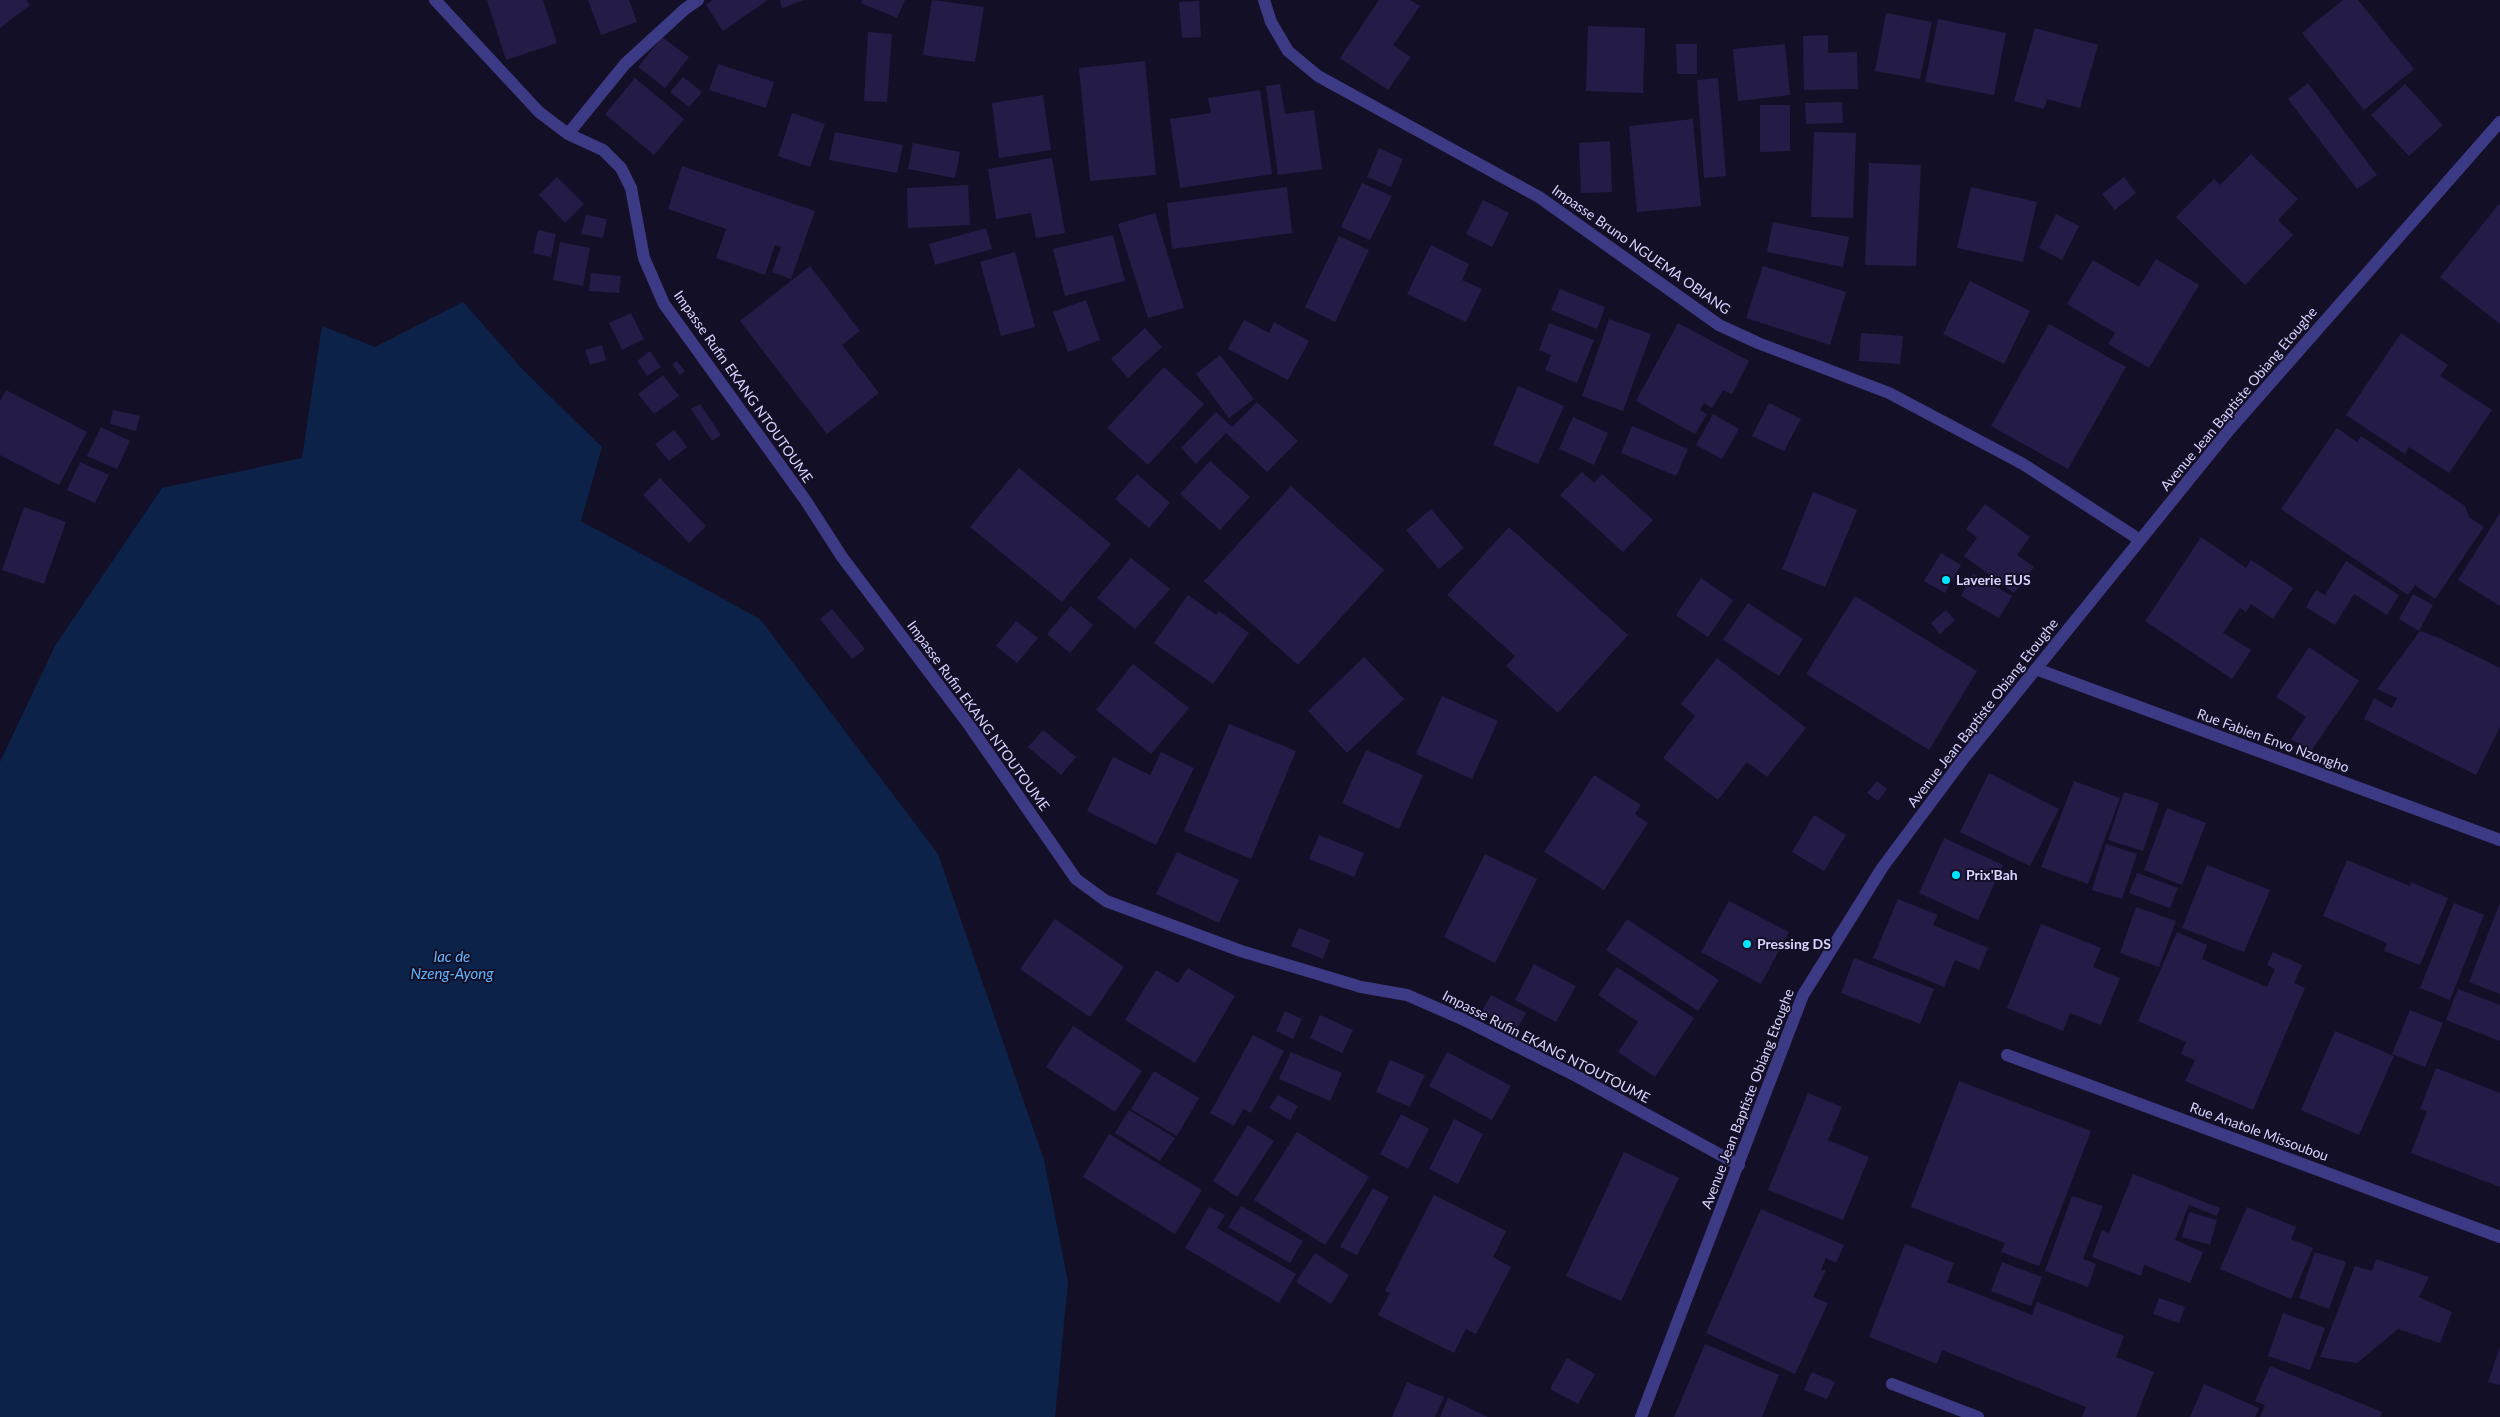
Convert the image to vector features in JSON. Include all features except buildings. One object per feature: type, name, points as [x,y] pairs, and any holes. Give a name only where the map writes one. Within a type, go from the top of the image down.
[{"type":"street","name":"Impasse Rufin EKANG NTOUTOUME","points":[[435,0],[539,112],[568,134],[603,150],[621,168],[632,188],[644,258],[664,304],[806,501],[842,557],[969,725],[1076,879],[1106,901],[1241,951],[1361,987],[1407,995],[1462,1019],[1578,1077],[1739,1165]]},
{"type":"street","points":[[568,134],[625,64],[685,8],[698,0]]},
{"type":"street","name":"Impasse Bruno NGUEMA OBIANG","points":[[1264,0],[1271,22],[1288,51],[1318,76],[1539,197],[1719,325],[1758,343],[1889,393],[2023,464],[2140,540]]},
{"type":"street","name":"Avenue Jean Baptiste Obiang Etoughe","points":[[1641,1417],[1803,995],[1882,868],[1964,758],[2242,414],[2500,122]]},
{"type":"street","name":"Rue Fabien Envo Nzongho","points":[[2036,669],[2500,840]]},
{"type":"street","name":"Rue Anatole Missoubou","points":[[2007,1055],[2500,1237]]},
{"type":"street","points":[[1892,1384],[1978,1417]]},
{"type":"water","name":"lac de Nzeng-Ayong","points":[[463,302],[525,372],[602,447],[581,521],[760,619],[938,854],[1044,1160],[1068,1282],[1055,1417],[0,1417],[0,762],[55,646],[162,488],[302,458],[322,326],[375,347]]},
{"type":"place","name":"Laverie EUS","points":[[1946,580]]},
{"type":"place","name":"Prix'Bah","points":[[1956,875]]},
{"type":"place","name":"Pressing DS","points":[[1747,944]]}]
